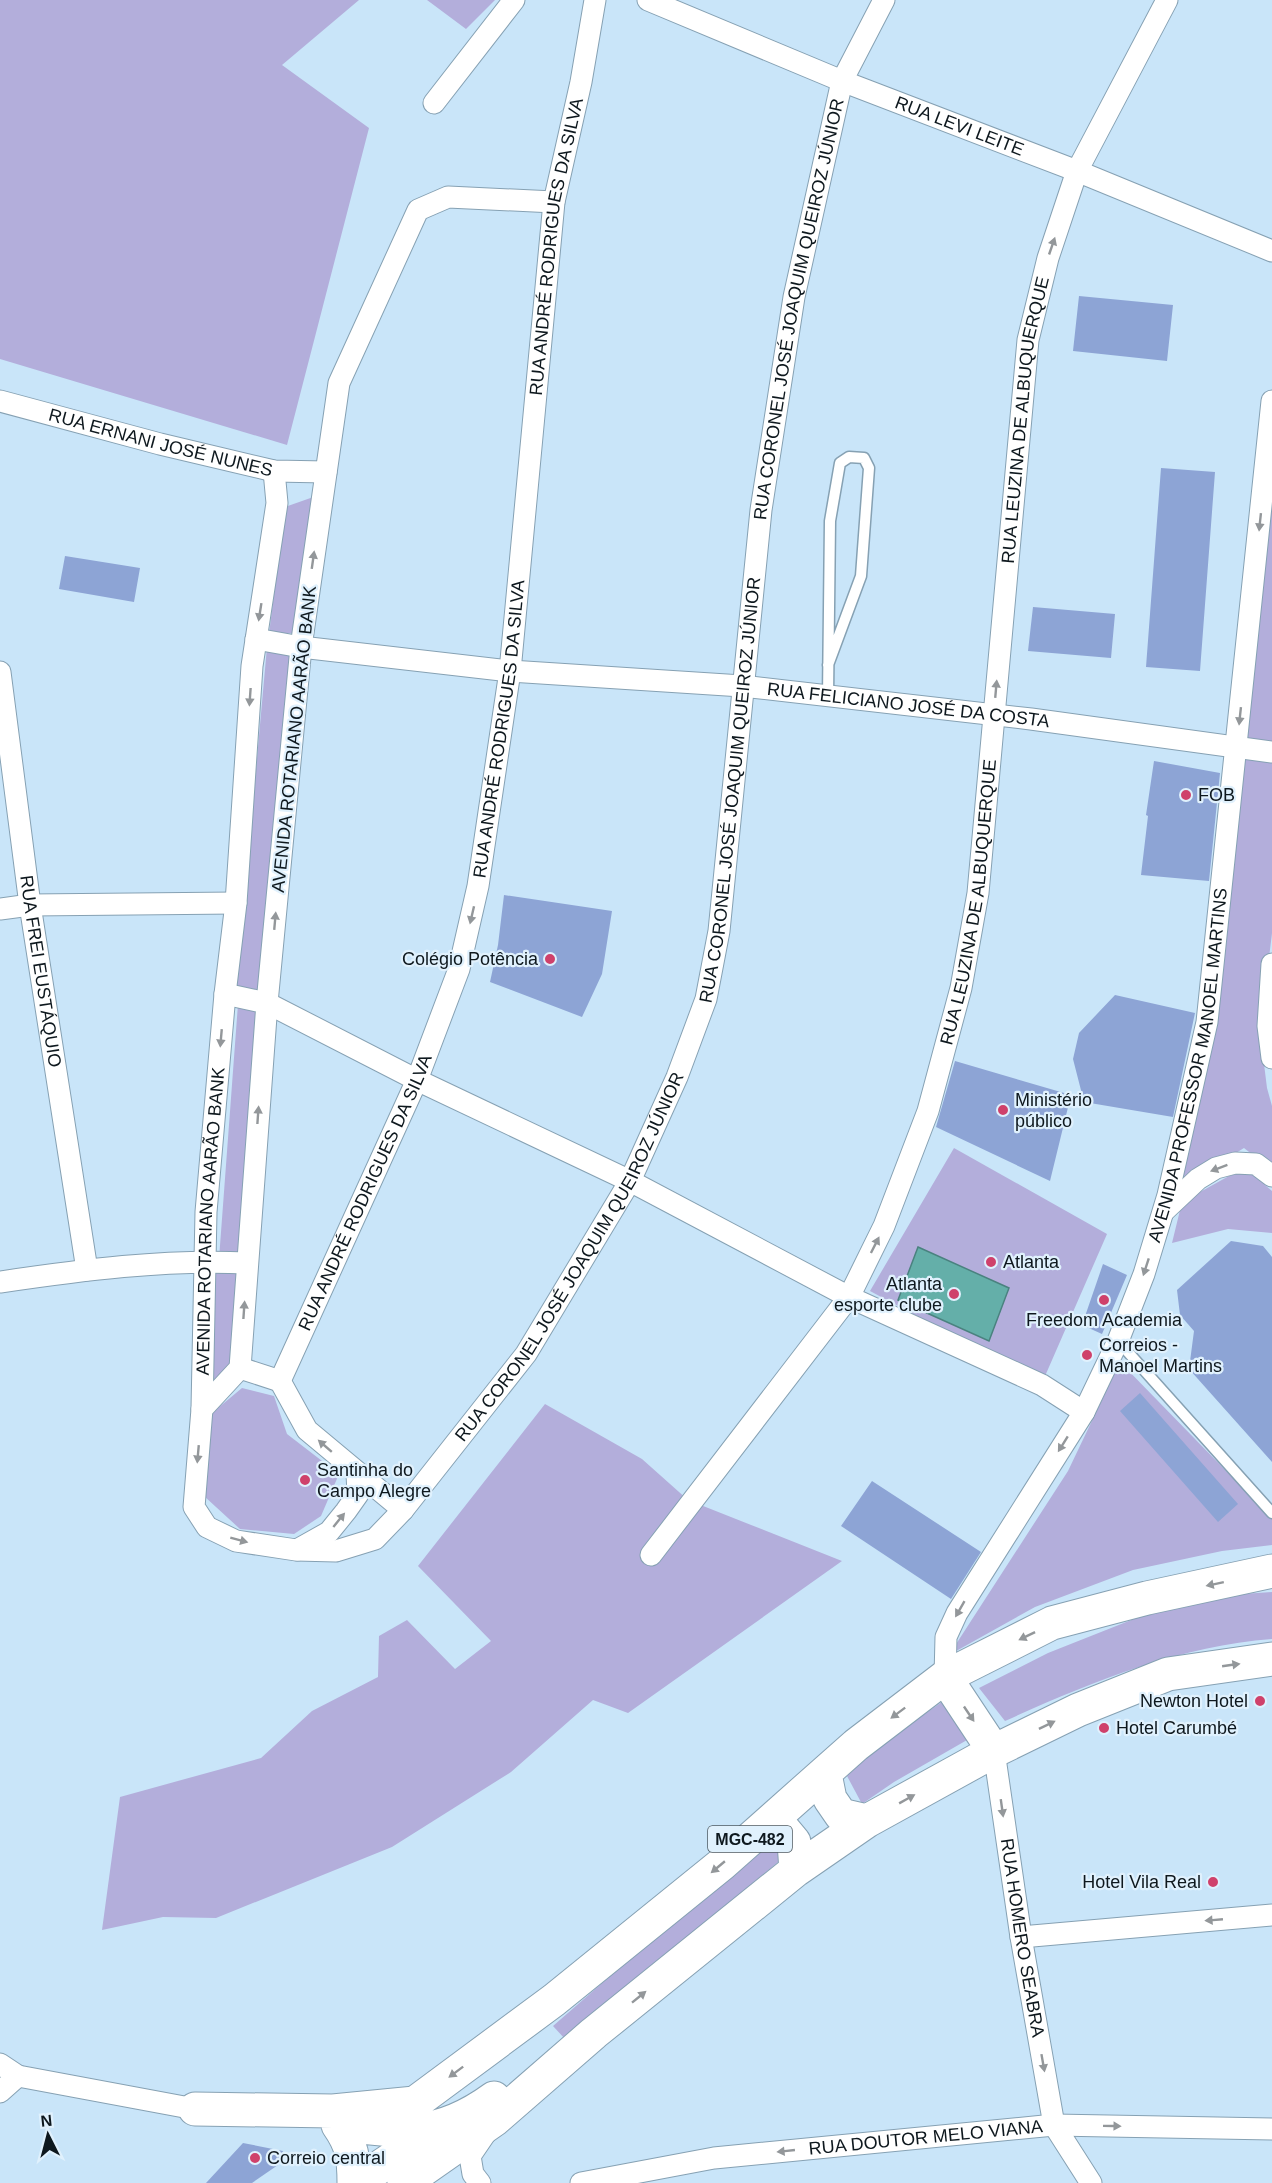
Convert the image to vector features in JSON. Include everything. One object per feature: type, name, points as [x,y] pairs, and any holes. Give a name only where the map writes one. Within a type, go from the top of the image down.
[{"type":"highway","name":"MGC-482","points":[[355,2183],[443,2124],[554,2000],[722,1864],[855,1745],[945,1677],[1053,1623],[1147,1598],[1272,1571]]},
{"type":"highway","name":"MGC-482","points":[[404,2183],[494,2120],[594,2033],[796,1870],[867,1821],[994,1750],[1078,1710],[1168,1674],[1272,1659]]},
{"type":"highway","points":[[945,1677],[994,1750]]},
{"type":"highway","points":[[825,1774],[830,1799],[841,1815],[867,1821]]},
{"type":"highway","points":[[761,1830],[784,1830],[794,1842],[796,1870]]},
{"type":"highway","points":[[195,2109],[333,2111],[416,2103],[554,2000]]},
{"type":"highway","points":[[195,2109],[338,2125],[417,2130],[443,2124],[476,2112],[557,2052],[594,2033]]},
{"type":"highway","points":[[338,2125],[349,2141],[354,2163],[355,2183]]},
{"type":"street","points":[[434,103],[514,0]]},
{"type":"street","name":"RUA ANDRÉ RODRIGUES DA SILVA","points":[[280,1381],[417,1080],[459,969],[478,886],[510,671],[554,202],[581,82],[595,0]]},
{"type":"street","name":"RUA LEVI LEITE","points":[[648,0],[842,81],[1077,171],[1272,251]]},
{"type":"street","name":"RUA CORONEL JOSÉ JOAQUIM QUEIROZ JÚNIOR","points":[[296,1550],[336,1551],[375,1539],[403,1510],[526,1354],[630,1181],[677,1077],[706,999],[719,931],[761,510],[794,297],[842,81],[884,0]]},
{"type":"street","name":"RUA LEUZINA DE ALBUQUERQUE","points":[[651,1555],[849,1297],[884,1226],[928,1111],[959,995],[978,893],[1028,340],[1048,258],[1077,171],[1167,0]]},
{"type":"street","name":"AVENIDA ROTARIANO AARÃO BANK","points":[[202,1409],[240,1368],[267,1003],[301,647],[339,383],[418,210],[448,196],[554,202]]},
{"type":"street","name":"RUA ERNANI JOSÉ NUNES","points":[[0,401],[160,444],[274,471],[326,472]]},
{"type":"street","name":"AVENIDA PROFESSOR MANOEL MARTINS","points":[[945,1677],[946,1637],[957,1613],[1084,1412],[1118,1341],[1144,1274],[1163,1212],[1207,1022],[1272,402]]},
{"type":"street","name":"AVENIDA ROTARIANO AARÃO BANK","points":[[274,471],[277,503],[252,666],[236,903],[225,994],[206,1212],[202,1409],[194,1507],[207,1527],[236,1541],[296,1550]]},
{"type":"street","name":"RUA FELICIANO JOSÉ DA COSTA","points":[[256,639],[301,647],[510,671],[742,686],[993,715],[1272,752]]},
{"type":"street","name":"RUA FREI EUSTÁQUIO","points":[[0,672],[30,905],[87,1270]]},
{"type":"street","points":[[0,909],[30,905],[236,903]]},
{"type":"street","points":[[1272,964],[1268,1026],[1272,1058]]},
{"type":"street","points":[[225,994],[267,1003],[417,1080],[630,1181],[849,1297],[1042,1384],[1084,1412]]},
{"type":"street","points":[[1163,1212],[1198,1179],[1216,1168],[1235,1163],[1256,1164],[1272,1176]]},
{"type":"street","points":[[0,1282],[87,1270],[204,1261],[247,1263]]},
{"type":"street","points":[[240,1368],[280,1381],[307,1430],[403,1510]]},
{"type":"street","points":[[296,1550],[329,1532],[346,1511],[358,1494],[357,1474]]},
{"type":"street","name":"RUA HOMERO SEABRA","points":[[994,1750],[1021,1937],[1054,2125]]},
{"type":"street","points":[[1021,1937],[1272,1915]]},
{"type":"street","points":[[0,2064],[18,2076],[195,2109]]},
{"type":"street","points":[[0,2092],[18,2076]]},
{"type":"street","points":[[480,2183],[473,2174],[470,2156],[494,2120]]},
{"type":"street","points":[[1054,2125],[1091,2183]]},
{"type":"street","name":"RUA DOUTOR MELO VIANA","points":[[581,2183],[714,2158],[1054,2125],[1272,2129]]},
{"type":"lane","points":[[828,664],[861,576],[869,468],[864,458],[849,457],[840,463],[830,520],[828,664],[828,696]]},
{"type":"lane","points":[[1118,1341],[1272,1513]]},
{"type":"shaded area","points":[[0,0],[359,0],[282,65],[369,128],[287,445],[0,359]]},
{"type":"shaded area","points":[[427,0],[495,0],[466,29]]},
{"type":"shaded area","points":[[1272,472],[1272,745],[1239,742]]},
{"type":"shaded area","points":[[319,495],[295,633],[269,634],[285,507]]},
{"type":"shaded area","points":[[291,646],[262,996],[236,992],[267,647]]},
{"type":"shaded area","points":[[1241,757],[1272,759],[1272,933],[1260,1032],[1267,1088],[1272,1106],[1272,1170],[1244,1148],[1169,1194]]},
{"type":"shaded area","points":[[238,1004],[260,1008],[241,1257],[219,1259]]},
{"type":"shaded area","name":"Atlanta","points":[[954,1148],[1107,1234],[1042,1383],[870,1291]]},
{"type":"shaded area","points":[[1258,1168],[1265,1185],[1272,1191],[1272,1233],[1228,1229],[1172,1243],[1182,1202],[1229,1176]]},
{"type":"shaded area","name":"Atlanta esporte clube","points":[[918,1247],[1009,1288],[989,1341],[898,1300]]},
{"type":"shaded area","points":[[238,1271],[234,1365],[207,1395],[215,1273]]},
{"type":"shaded area","points":[[1120,1362],[1272,1518],[1272,1545],[1222,1551],[1133,1570],[1035,1607],[949,1655],[1068,1471]]},
{"type":"shaded area","points":[[242,1388],[274,1396],[287,1434],[339,1474],[321,1516],[294,1534],[240,1529],[204,1496],[212,1413]]},
{"type":"shaded area","points":[[545,1404],[642,1459],[688,1500],[842,1561],[628,1713],[593,1700],[511,1772],[392,1847],[216,1918],[163,1917],[102,1930],[120,1797],[261,1758],[312,1711],[378,1677],[379,1636],[407,1620],[455,1669],[491,1641],[418,1566]]},
{"type":"shaded area","points":[[1272,1592],[1272,1639],[1203,1649],[1135,1668],[1005,1721],[979,1688],[1048,1653],[1154,1611],[1242,1594]]},
{"type":"shaded area","points":[[946,1699],[974,1736],[894,1782],[862,1804],[847,1776],[874,1750]]},
{"type":"shaded area","points":[[766,1840],[783,1858],[565,2039],[553,2026]]},
{"type":"building","points":[[1079,296],[1173,305],[1167,361],[1073,351]]},
{"type":"building","points":[[1161,468],[1215,472],[1200,671],[1146,667]]},
{"type":"building","points":[[65,556],[140,568],[134,602],[59,589]]},
{"type":"building","points":[[1033,607],[1115,614],[1111,658],[1028,651]]},
{"type":"building","points":[[1154,761],[1220,773],[1209,881],[1141,875],[1148,816],[1146,815]]},
{"type":"building","name":"Colégio Potência","points":[[504,895],[612,911],[602,974],[582,1017],[490,982],[498,945]]},
{"type":"building","points":[[1115,995],[1195,1013],[1173,1117],[1084,1102],[1073,1059],[1079,1033]]},
{"type":"building","name":"Ministério público","points":[[955,1061],[1071,1095],[1050,1181],[936,1127]]},
{"type":"building","points":[[1231,1241],[1263,1246],[1272,1257],[1272,1462],[1189,1369],[1194,1331],[1180,1315],[1177,1290]]},
{"type":"building","name":"Freedom Academia","points":[[1103,1264],[1127,1275],[1102,1334],[1082,1325]]},
{"type":"building","points":[[1140,1393],[1238,1504],[1218,1522],[1120,1411]]},
{"type":"building","points":[[872,1481],[981,1552],[951,1599],[841,1526]]},
{"type":"building","name":"Correio central","points":[[243,2143],[283,2151],[278,2165],[252,2183],[206,2183]]},
{"type":"place","name":"FOB","points":[[1186,795]]},
{"type":"place","name":"Colégio Potência","points":[[550,959]]},
{"type":"place","name":"Ministério público","points":[[1003,1110]]},
{"type":"place","name":"Atlanta","points":[[991,1262]]},
{"type":"place","name":"Atlanta esporte clube","points":[[954,1294]]},
{"type":"place","name":"Freedom Academia","points":[[1104,1300]]},
{"type":"place","name":"Correios - Manoel Martins","points":[[1087,1355]]},
{"type":"place","name":"Santinha do Campo Alegre","points":[[305,1480]]},
{"type":"place","name":"Newton Hotel","points":[[1260,1701]]},
{"type":"place","name":"Hotel Carumbé","points":[[1104,1728]]},
{"type":"place","name":"Hotel Vila Real","points":[[1213,1882]]},
{"type":"place","name":"Correio central","points":[[255,2158]]}]
